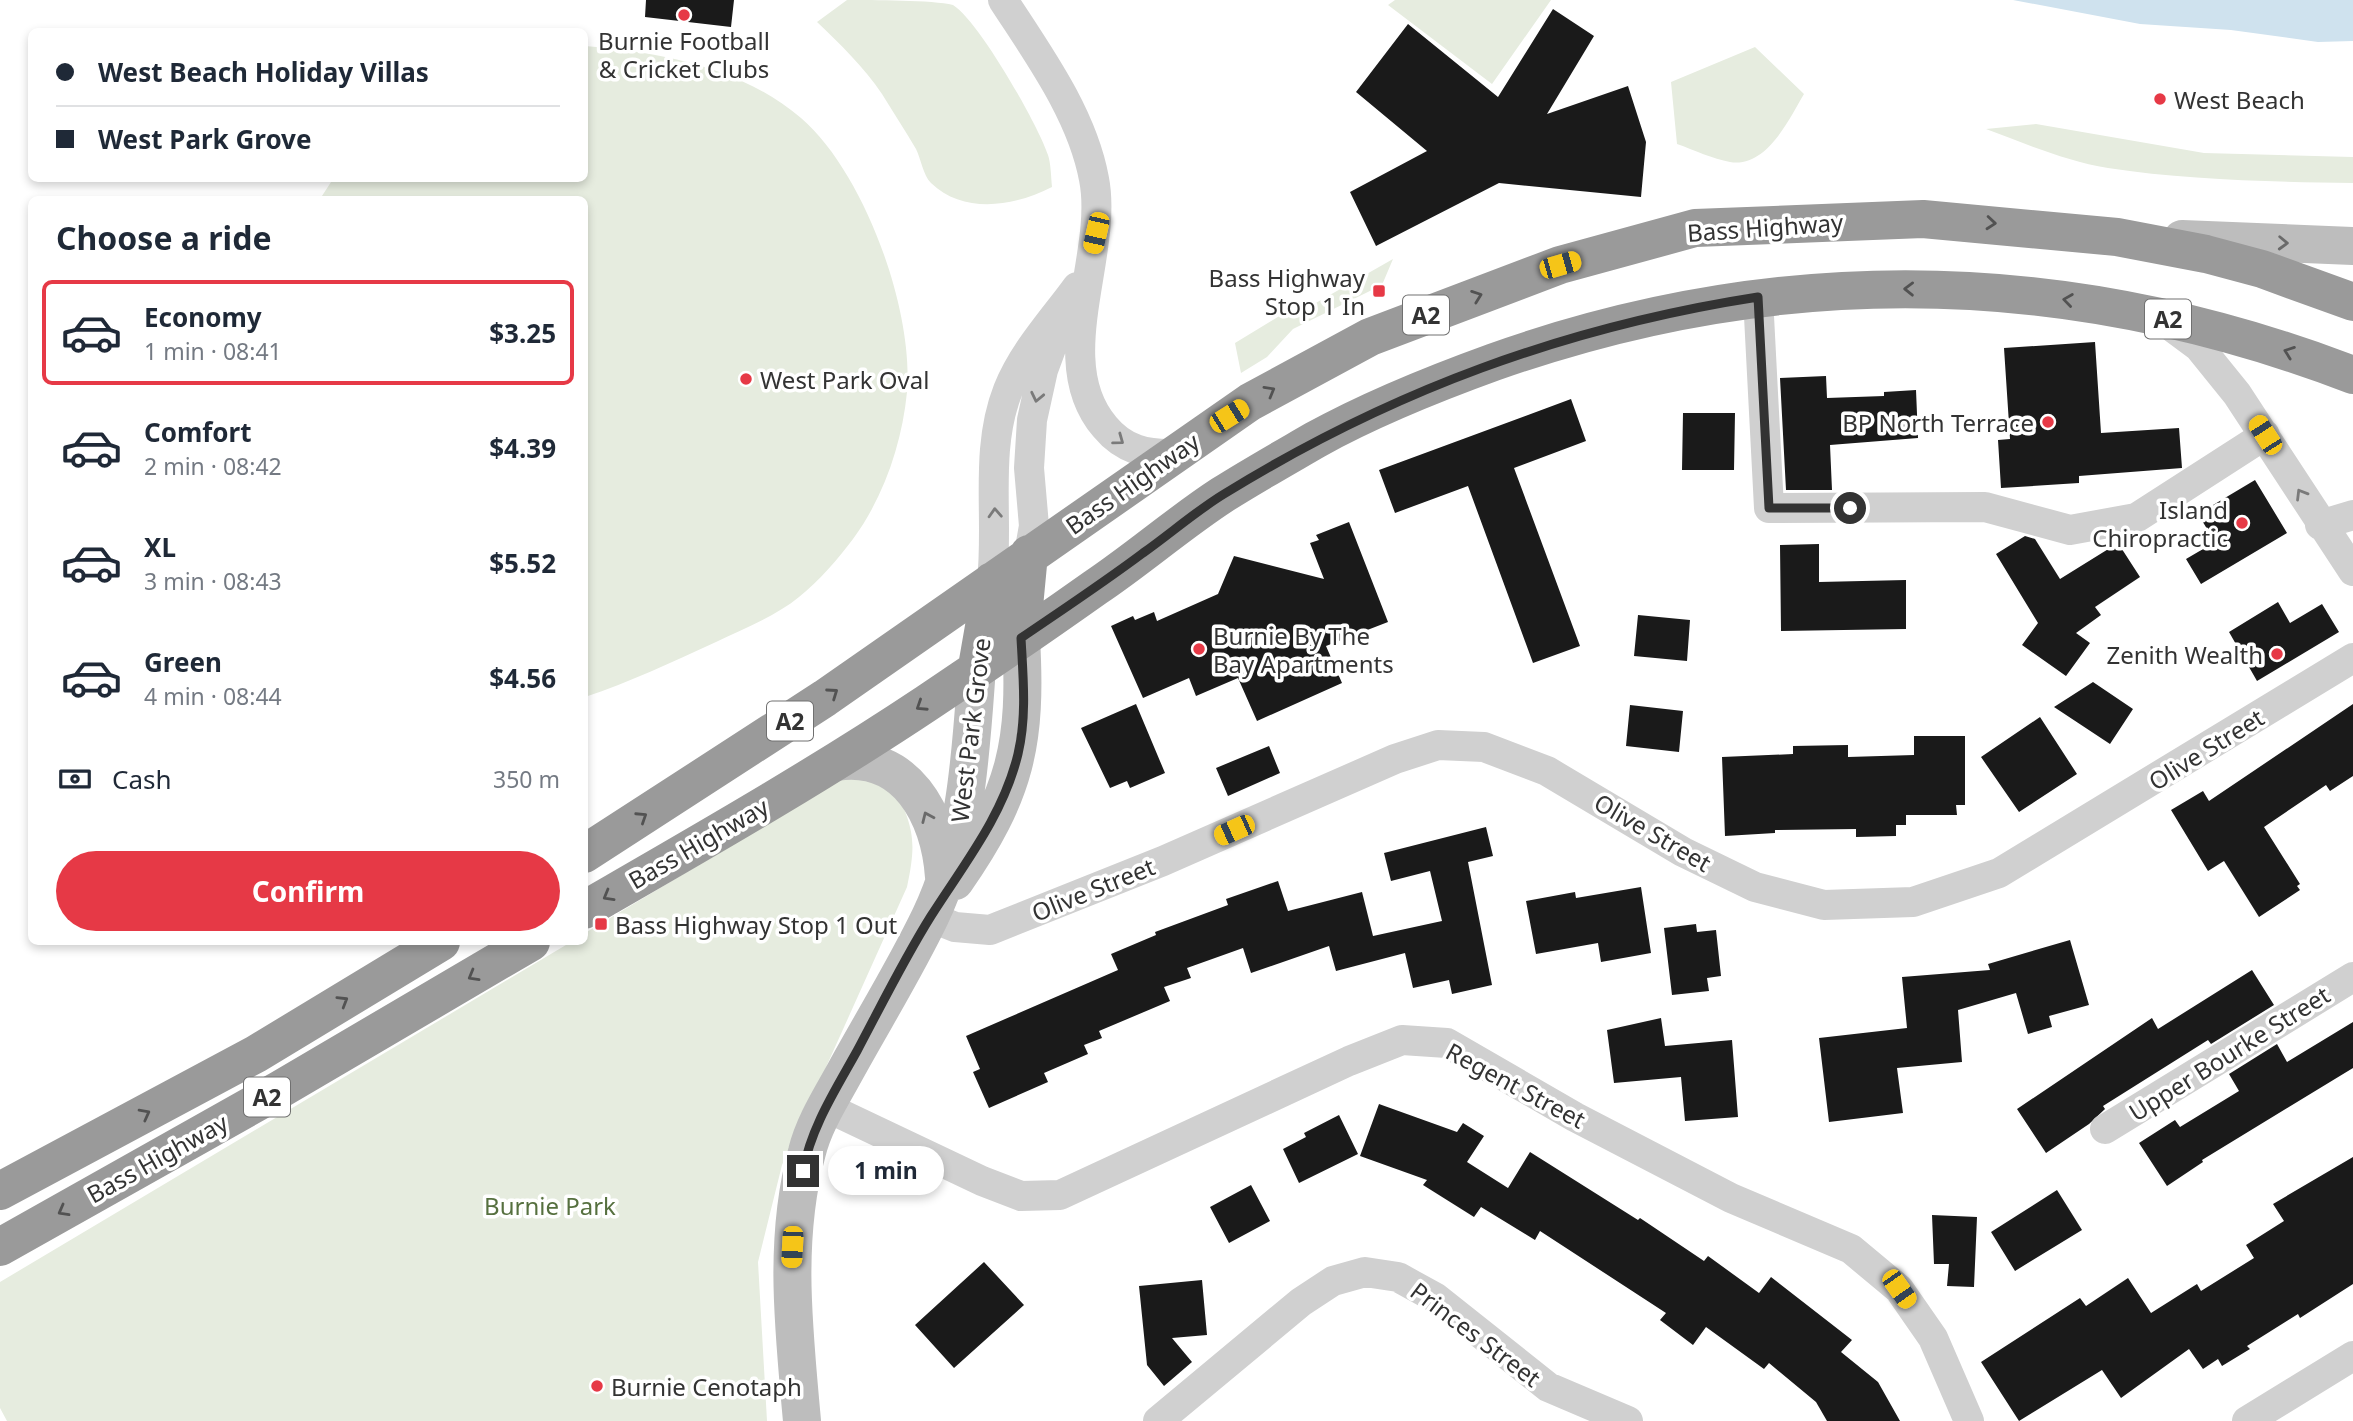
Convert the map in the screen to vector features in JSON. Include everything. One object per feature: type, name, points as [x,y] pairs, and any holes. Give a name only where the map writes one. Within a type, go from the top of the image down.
[{"type":"highway","name":"Bass Highway","points":[[588,851],[825,698],[1250,402],[1370,337],[1560,265],[1695,228],[1923,219],[2117,237],[2240,263],[2353,302]]},
{"type":"highway","name":"Bass Highway","points":[[588,908],[836,762],[1097,587],[1222,495],[1319,438],[1432,386],[1532,349],[1622,322],[1758,297],[1878,288],[1977,289],[2153,315],[2273,346],[2353,375]]},
{"type":"highway","points":[[1021,638],[1029,554]]},
{"type":"highway","name":"West Park Grove","points":[[977,667],[992,581]]},
{"type":"highway","name":"Bass Highway","points":[[0,1191],[256,1054],[436,945]]},
{"type":"highway","name":"Bass Highway","points":[[0,1247],[279,1090],[526,945]]},
{"type":"main road","points":[[2117,237],[2353,246]]},
{"type":"main road","name":"West Park Grove","points":[[802,1421],[790,1286],[792,1247],[807,1151],[826,1107],[930,917],[992,821],[1017,757],[1023,709],[1021,638]]},
{"type":"main road","name":"West Park Grove","points":[[930,917],[944,882],[961,809],[972,739],[977,667]]},
{"type":"main road","points":[[836,762],[871,761],[895,771],[911,785],[933,829],[943,864],[944,882]]},
{"type":"street","points":[[1003,0],[1043,62],[1088,155],[1096,188],[1097,217],[1083,275],[1043,370],[1032,420],[1029,468],[1034,514],[1029,554]]},
{"type":"street","points":[[1083,275],[1082,373],[1089,401],[1102,424],[1119,441],[1143,453],[1175,454]]},
{"type":"street","points":[[992,581],[996,528],[995,449],[1008,391],[1031,349],[1083,275]]},
{"type":"street","points":[[1758,297],[1769,508],[1985,508],[2070,530],[2136,517],[2265,435]]},
{"type":"street","points":[[2153,315],[2180,330],[2199,347],[2237,394],[2320,525],[2353,571]]},
{"type":"street","points":[[2320,525],[2353,515]]},
{"type":"street","name":"Olive Street","points":[[930,917],[955,927],[990,930],[1163,862],[1395,759],[1438,746],[1484,747],[1546,771],[1683,852],[1755,887],[1824,905],[1913,902],[1999,873],[2353,658]]},
{"type":"street","name":"Upper Bourke Street","points":[[2105,1129],[2353,978]]},
{"type":"street","name":"Regent Street","points":[[826,1107],[991,1185],[1021,1196],[1060,1195],[1349,1061],[1402,1040],[1447,1043],[1574,1116],[1731,1198],[1850,1250],[1899,1289],[1933,1338],[1969,1421]]},
{"type":"street","name":"Princes Street","points":[[1158,1421],[1301,1302],[1333,1281],[1365,1272],[1398,1277],[1436,1298],[1548,1387],[1628,1421]]},
{"type":"street","points":[[2247,1421],[2353,1356]]},
{"type":"green space","points":[[847,0],[944,3],[953,5],[964,15],[992,52],[1033,121],[1048,155],[1052,187],[1023,199],[990,204],[959,200],[931,183],[916,149],[875,84],[817,22]]},
{"type":"green space","points":[[1395,0],[1551,0],[1492,84],[1388,5]]},
{"type":"green space","name":"West Park Oval","points":[[588,46],[642,53],[699,65],[726,74],[778,101],[801,118],[824,142],[845,172],[880,244],[902,322],[907,359],[905,411],[890,469],[864,523],[835,562],[790,604],[759,622],[651,671],[588,696],[588,196],[322,196],[331,182],[588,182]]},
{"type":"green space","points":[[1755,47],[1804,94],[1775,140],[1766,150],[1743,162],[1724,161],[1677,144],[1671,82]]},
{"type":"green space","points":[[2036,124],[2204,153],[2353,157],[2353,183],[2199,178],[2108,168],[2061,157],[1986,129]]},
{"type":"green space","points":[[1393,259],[1382,285],[1293,329],[1267,357],[1241,373],[1235,343],[1286,312],[1293,316]]},
{"type":"green space","name":"Burnie Park","points":[[852,773],[892,780],[911,832],[912,855],[907,887],[782,1165],[758,1262],[767,1421],[7,1421],[0,1408],[0,1282],[566,945],[588,945],[588,931]]},
{"type":"water","points":[[2013,0],[2353,0],[2353,41],[2318,42],[2231,30],[2140,24]]},
{"type":"building","name":"Burnie Football & Cricket Clubs","points":[[646,0],[734,0],[731,27],[645,17]]},
{"type":"building","points":[[1553,9],[1594,36],[1547,114],[1628,86],[1646,142],[1641,197],[1499,183],[1376,246],[1350,192],[1427,151],[1356,92],[1408,24],[1498,97]]},
{"type":"building","points":[[2095,342],[2101,433],[2179,428],[2182,468],[2079,476],[2079,483],[2001,488],[1998,440],[2010,439],[2004,348]]},
{"type":"building","points":[[1826,376],[1827,398],[1884,396],[1884,392],[1916,390],[1918,438],[1830,445],[1832,490],[1786,490],[1780,378]]},
{"type":"building","points":[[1571,399],[1586,441],[1514,468],[1580,646],[1533,663],[1468,486],[1395,513],[1379,470]]},
{"type":"building","points":[[1683,413],[1735,413],[1734,470],[1682,470]]},
{"type":"building","name":"Island Chiropractic","points":[[2255,480],[2287,533],[2201,584],[2186,559],[2215,542],[2198,514]]},
{"type":"building","points":[[1349,522],[1388,622],[1326,646],[1342,683],[1257,721],[1238,678],[1196,696],[1189,678],[1143,698],[1111,626],[1133,616],[1135,620],[1154,612],[1157,621],[1218,594],[1234,556],[1324,579],[1310,543],[1319,540],[1316,535]]},
{"type":"building","points":[[2025,536],[2035,539],[2060,579],[2118,543],[2140,577],[2095,607],[2101,615],[2076,633],[2090,643],[2066,676],[2022,645],[2038,623],[1996,554]]},
{"type":"building","points":[[1819,544],[1819,582],[1906,580],[1906,629],[1781,631],[1780,545]]},
{"type":"building","name":"Zenith Wealth","points":[[2278,602],[2290,623],[2322,604],[2339,632],[2257,681],[2229,632]]},
{"type":"building","points":[[1638,615],[1690,620],[1687,661],[1634,656]]},
{"type":"building","points":[[2093,682],[2133,709],[2110,744],[2054,707]]},
{"type":"building","points":[[1136,704],[1165,773],[1130,788],[1127,781],[1110,788],[1081,728]]},
{"type":"building","points":[[2353,704],[2353,776],[2330,791],[2326,785],[2264,827],[2300,884],[2297,886],[2300,890],[2259,917],[2224,861],[2208,871],[2171,810],[2203,791],[2209,801]]},
{"type":"building","points":[[1630,705],[1683,711],[1679,752],[1626,746]]},
{"type":"building","points":[[2040,717],[2077,774],[2019,812],[1981,757]]},
{"type":"building","points":[[1914,736],[1965,736],[1965,805],[1956,805],[1957,815],[1906,815],[1906,825],[1896,825],[1896,836],[1856,837],[1856,829],[1775,830],[1775,833],[1725,836],[1722,757],[1793,754],[1793,746],[1848,745],[1848,757],[1914,755]]},
{"type":"building","points":[[1269,746],[1280,773],[1228,796],[1216,768]]},
{"type":"building","points":[[1486,827],[1493,856],[1468,862],[1492,985],[1452,994],[1449,980],[1413,988],[1405,953],[1336,971],[1329,946],[1251,973],[1243,948],[1187,968],[1191,978],[1164,987],[1170,1001],[1099,1031],[1102,1038],[1084,1045],[1088,1054],[1044,1073],[1048,1082],[989,1108],[973,1072],[980,1069],[966,1036],[1118,970],[1111,954],[1156,935],[1155,932],[1228,905],[1226,899],[1278,881],[1288,911],[1362,892],[1373,936],[1442,921],[1430,871],[1391,881],[1384,853]]},
{"type":"building","points":[[1641,887],[1651,953],[1601,962],[1598,943],[1536,954],[1526,901],[1575,892],[1576,898]]},
{"type":"building","points":[[1696,924],[1697,932],[1716,930],[1721,976],[1707,978],[1709,991],[1672,995],[1664,928]]},
{"type":"building","points":[[2070,940],[2089,1005],[2049,1016],[2052,1027],[2028,1034],[2016,993],[1958,1010],[1962,1062],[1897,1068],[1903,1113],[1829,1122],[1819,1038],[1907,1028],[1902,977],[1990,970],[1988,964]]},
{"type":"building","points":[[2252,970],[2274,1005],[2211,1044],[2208,1040],[2103,1106],[2105,1109],[2089,1124],[2046,1153],[2017,1109],[2152,1018],[2158,1029]]},
{"type":"building","points":[[1661,1018],[1665,1046],[1732,1040],[1738,1117],[1685,1121],[1681,1077],[1614,1083],[1607,1030]]},
{"type":"building","points":[[2353,1022],[2353,1068],[2202,1160],[2203,1162],[2167,1186],[2139,1143],[2175,1120],[2180,1127],[2239,1091],[2229,1074],[2277,1044],[2287,1062]]},
{"type":"building","points":[[1379,1104],[1457,1132],[1463,1123],[1484,1136],[1467,1162],[1508,1188],[1530,1152],[1638,1220],[1640,1218],[1704,1261],[1708,1256],[1759,1293],[1771,1277],[1852,1340],[1841,1352],[1878,1382],[1900,1421],[1827,1421],[1816,1402],[1769,1363],[1764,1369],[1706,1327],[1693,1345],[1660,1320],[1666,1313],[1540,1231],[1535,1240],[1481,1207],[1474,1217],[1423,1185],[1427,1180],[1360,1156]]},
{"type":"building","points":[[1339,1115],[1358,1154],[1299,1183],[1283,1149],[1306,1137],[1304,1133]]},
{"type":"building","points":[[2353,1157],[2353,1284],[2300,1318],[2298,1314],[2247,1346],[2250,1349],[2222,1366],[2218,1359],[2203,1369],[2189,1349],[2121,1398],[2102,1370],[2019,1421],[1981,1362],[2080,1298],[2086,1306],[2128,1278],[2151,1313],[2197,1284],[2201,1291],[2254,1258],[2246,1245],[2284,1221],[2273,1204]]},
{"type":"building","points":[[1251,1185],[1270,1221],[1229,1243],[1210,1207]]},
{"type":"building","points":[[2057,1190],[2082,1230],[2015,1271],[1991,1232]]},
{"type":"building","points":[[1932,1215],[1977,1217],[1974,1287],[1947,1286],[1949,1264],[1934,1264]]},
{"type":"building","points":[[984,1262],[1024,1305],[954,1368],[915,1325]]},
{"type":"building","points":[[1202,1280],[1207,1335],[1172,1338],[1192,1362],[1164,1386],[1147,1365],[1139,1286]]},
{"type":"place","name":"Burnie Football & Cricket Clubs","points":[[684,15]]},
{"type":"place","name":"West Beach","points":[[2160,99]]},
{"type":"place","name":"Bass Highway Stop 1 In","points":[[1379,291]]},
{"type":"place","name":"West Park Oval","points":[[746,379]]},
{"type":"place","name":"BP North Terrace","points":[[2048,422]]},
{"type":"place","name":"Island Chiropractic","points":[[2242,523]]},
{"type":"place","name":"Burnie By The Bay Apartments","points":[[1199,649]]},
{"type":"place","name":"Zenith Wealth","points":[[2277,654]]},
{"type":"place","name":"Bass Highway Stop 1 Out","points":[[601,924]]},
{"type":"place","name":"Burnie Cenotaph","points":[[597,1386]]},
{"type":"route","points":[[803,1171],[807,1151],[826,1107],[930,917],[979,845],[1000,803],[1021,743],[1021,638],[1097,587],[1222,495],[1319,438],[1445,380],[1532,349],[1622,322],[1758,297],[1769,508],[1850,508]]}]
